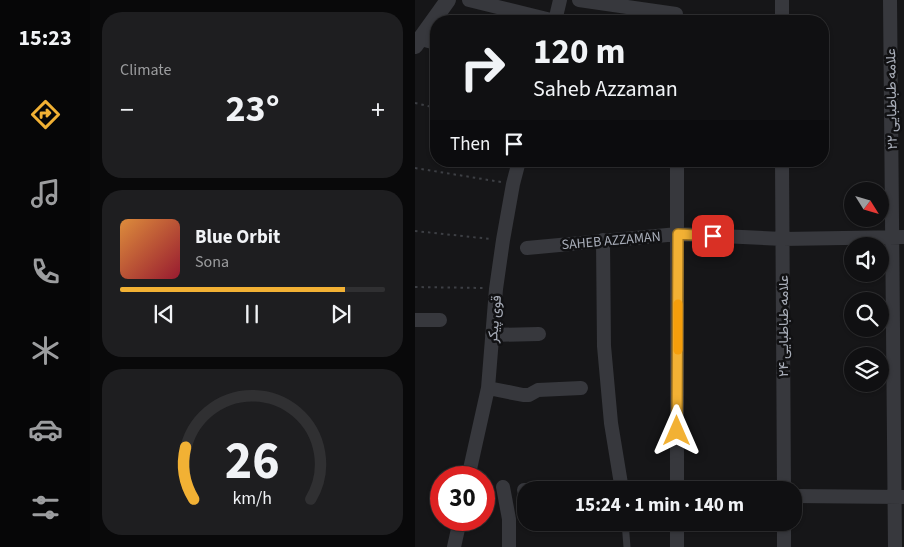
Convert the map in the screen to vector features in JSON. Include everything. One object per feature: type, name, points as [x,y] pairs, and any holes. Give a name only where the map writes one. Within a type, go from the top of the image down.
[{"type":"street","points":[[440,15],[449,0]]},
{"type":"street","points":[[469,0],[530,15]]},
{"type":"street","points":[[556,15],[560,0]]},
{"type":"street","points":[[579,0],[676,12]]},
{"type":"street","points":[[782,0],[782,15]]},
{"type":"street","name":"علامه طباطبایی ۲۲","points":[[890,0],[898,238],[899,497],[895,547]]},
{"type":"street","name":"قوی پیکر","points":[[472,466],[488,388],[496,289],[503,240],[517,167]]},
{"type":"street","points":[[677,167],[677,481]]},
{"type":"street","name":"علامه طباطبایی ۲۴","points":[[782,167],[783,481]]},
{"type":"street","name":"SAHEB AZZAMAN","points":[[527,248],[678,234],[783,239],[898,238]]},
{"type":"street","points":[[603,240],[604,346],[611,423],[621,481]]},
{"type":"street","points":[[415,320],[440,320]]},
{"type":"street","points":[[492,335],[539,334]]},
{"type":"street","points":[[488,388],[529,395],[538,390],[581,388]]},
{"type":"street","points":[[503,487],[509,519],[509,547]]},
{"type":"street","points":[[802,496],[899,497]]},
{"type":"street","points":[[454,547],[458,531]]},
{"type":"street","points":[[677,531],[677,547]]},
{"type":"street","points":[[784,531],[784,547]]},
{"type":"lane","points":[[626,531],[627,547]]},
{"type":"path","points":[[415,103],[430,107]]},
{"type":"path","points":[[415,168],[513,184]]},
{"type":"path","points":[[415,231],[503,240]]},
{"type":"path","points":[[415,287],[496,289]]},
{"type":"slow traffic","points":[[678,304],[678,350]]},
{"type":"route","points":[[677,431],[678,234],[713,236]]}]
